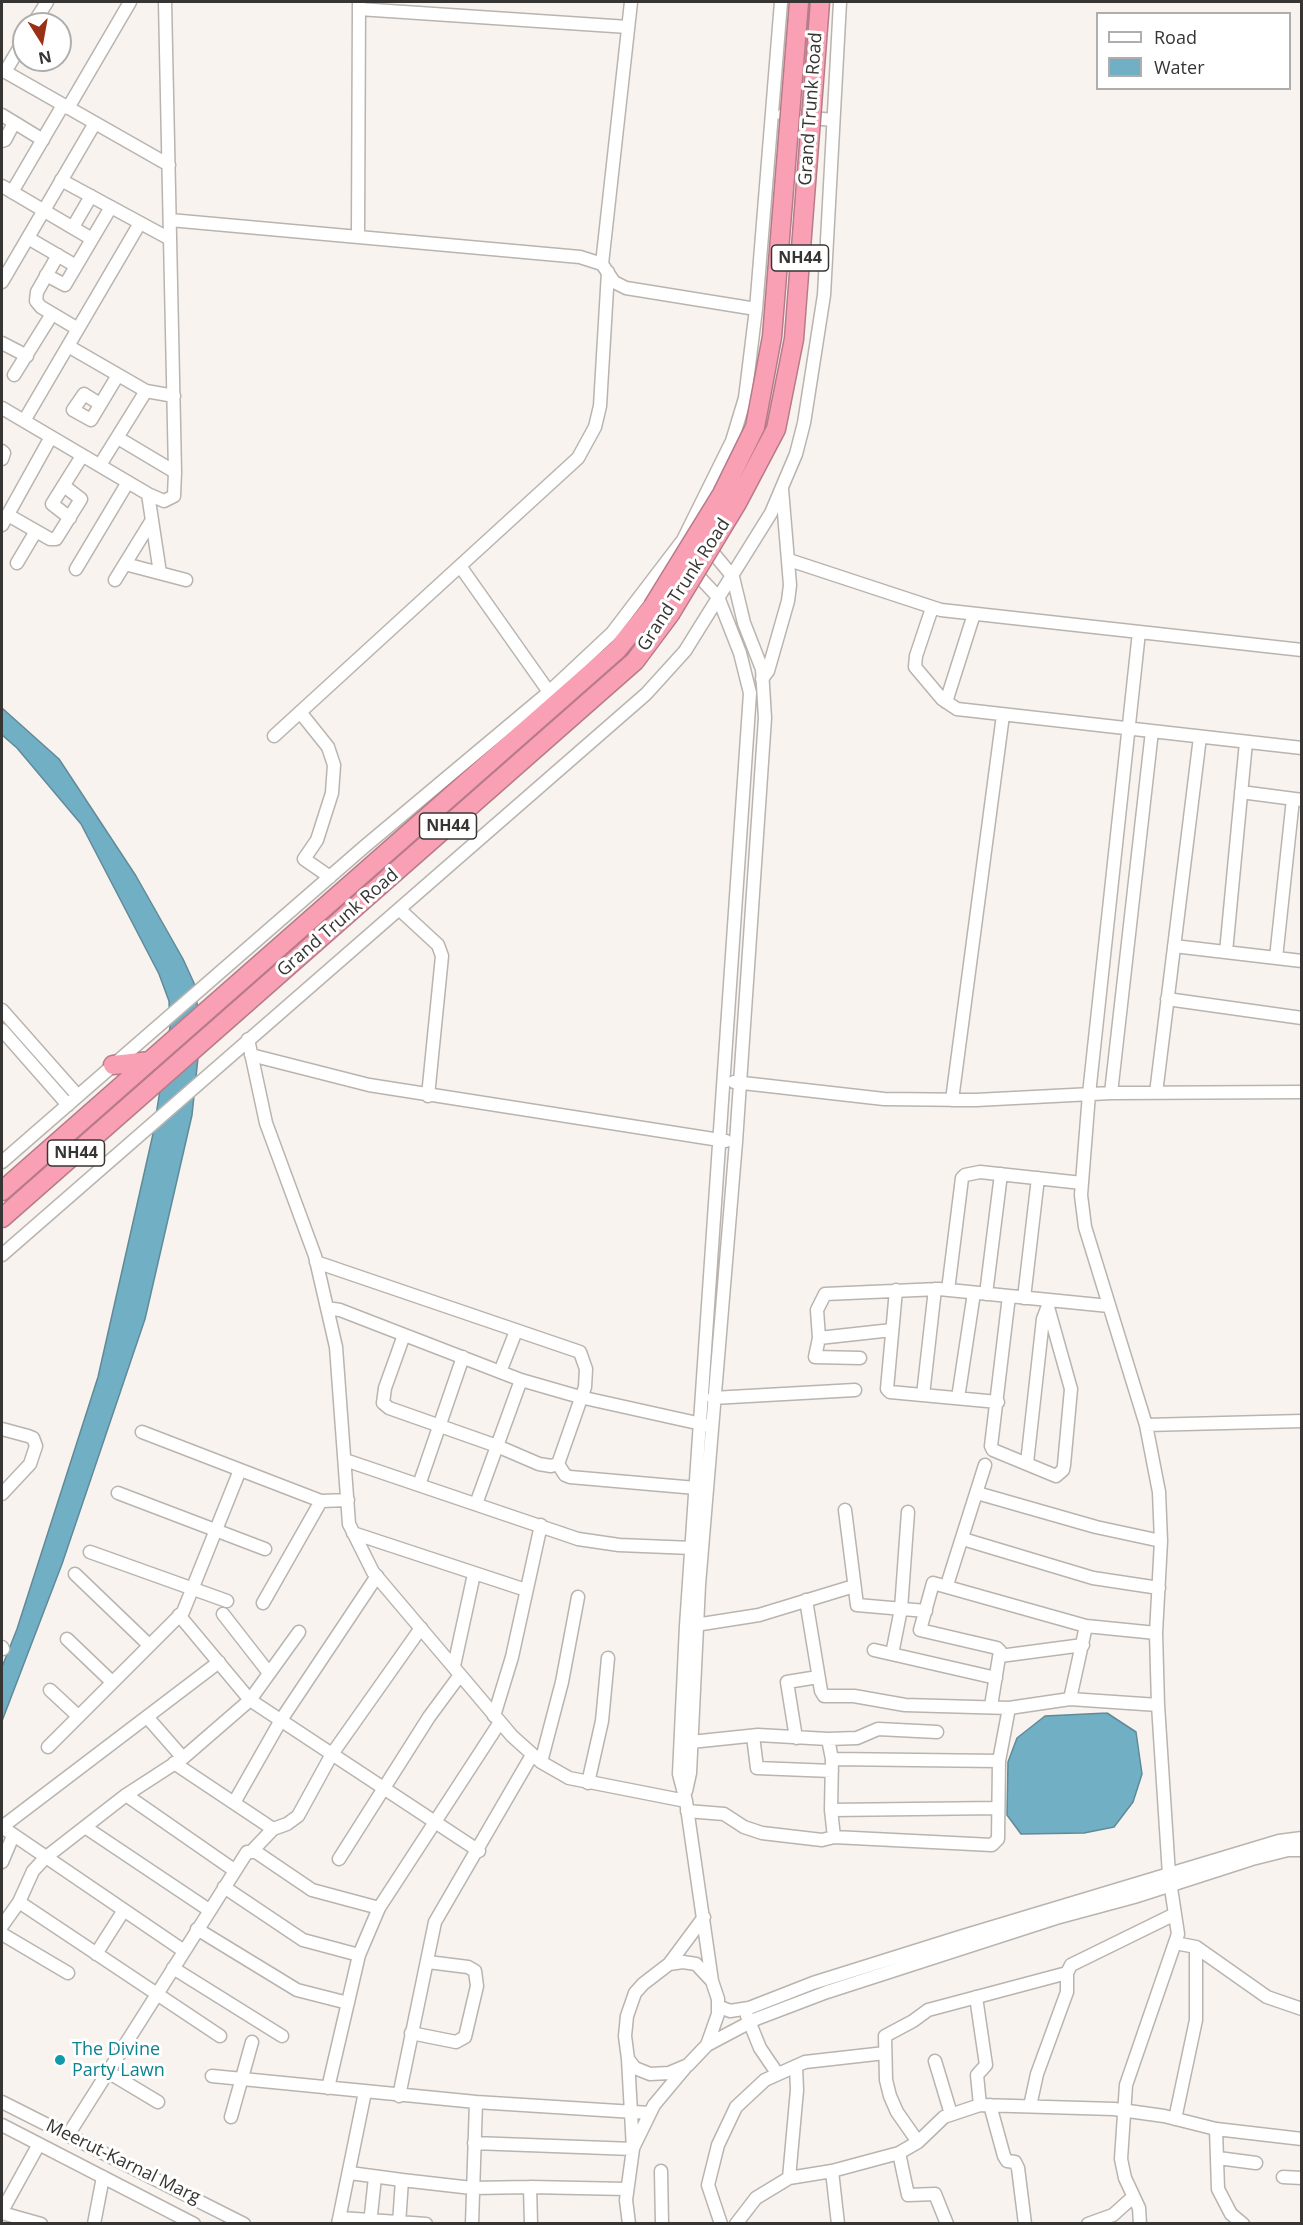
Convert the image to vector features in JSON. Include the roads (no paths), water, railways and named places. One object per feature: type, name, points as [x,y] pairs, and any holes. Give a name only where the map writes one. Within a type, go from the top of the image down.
[{"type":"highway","name":"Grand Trunk Road","points":[[150,1061],[617,650],[654,606],[722,494],[755,427],[772,338],[799,2]]},
{"type":"highway","name":"Grand Trunk Road","points":[[2,1218],[635,661],[670,614],[737,503],[776,429],[794,339],[820,2]]},
{"type":"highway","points":[[113,1065],[150,1061]]},
{"type":"highway","name":"NH44","points":[[2,1191],[150,1061]]},
{"type":"street","points":[[92,239],[7,189],[43,140],[130,2]]},
{"type":"street","points":[[2,410],[148,494],[162,500],[170,500],[176,490],[165,2]]},
{"type":"street","points":[[274,736],[563,472],[588,443],[600,406],[605,268],[631,2]]},
{"type":"street","points":[[2,1162],[330,877],[549,692],[612,633],[675,551],[691,526],[739,421],[756,309],[781,2]]},
{"type":"street","points":[[2,1255],[660,681],[685,651],[771,513],[796,454],[804,423],[824,295],[840,2]]},
{"type":"street","points":[[358,235],[359,5],[628,27]]},
{"type":"street","points":[[12,58],[3,71],[169,165]]},
{"type":"street","points":[[772,114],[833,120]]},
{"type":"street","points":[[2,115],[43,140]]},
{"type":"street","points":[[2,141],[5,140],[14,123]]},
{"type":"street","points":[[2,282],[95,123]]},
{"type":"street","points":[[61,180],[170,239]]},
{"type":"street","points":[[73,227],[91,196]]},
{"type":"street","points":[[46,275],[65,285],[111,207]]},
{"type":"street","points":[[170,220],[358,235],[580,257],[605,268],[619,286],[756,309]]},
{"type":"street","points":[[24,421],[140,223]]},
{"type":"street","points":[[28,237],[76,266]]},
{"type":"street","points":[[58,255],[37,292],[36,301],[52,314],[78,329]]},
{"type":"street","points":[[14,375],[52,314]]},
{"type":"street","points":[[2,343],[27,356]]},
{"type":"street","points":[[68,346],[146,391],[174,396]]},
{"type":"street","points":[[100,404],[118,375]]},
{"type":"street","points":[[100,465],[146,391]]},
{"type":"street","points":[[51,437],[5,520],[54,540],[81,499],[64,486]]},
{"type":"street","points":[[118,438],[175,472]]},
{"type":"street","points":[[2,451],[4,453],[2,459]]},
{"type":"street","points":[[70,518],[52,504],[82,456]]},
{"type":"street","points":[[76,569],[129,482]]},
{"type":"street","points":[[749,689],[764,678],[788,601],[789,560],[782,488]]},
{"type":"street","points":[[148,494],[160,573]]},
{"type":"street","points":[[115,580],[152,520]]},
{"type":"street","points":[[686,1803],[692,1742],[692,1548],[696,1488],[705,1425],[713,1398],[736,1142],[765,718],[764,678],[744,623],[732,577],[691,526]]},
{"type":"street","points":[[17,563],[36,531]]},
{"type":"street","points":[[675,551],[718,597],[742,660],[749,689],[719,1139],[705,1425],[692,1626],[679,1774],[686,1803],[712,1981],[718,2006],[718,2014],[707,2045]]},
{"type":"street","points":[[789,560],[932,608],[1302,650]]},
{"type":"street","points":[[125,564],[186,580]]},
{"type":"street","points":[[460,566],[549,692]]},
{"type":"street","points":[[932,608],[916,656],[915,667],[946,702],[957,709],[1302,748]]},
{"type":"street","points":[[946,702],[974,614]]},
{"type":"street","points":[[1140,632],[1089,1094],[1082,1183],[1085,1227],[1146,1425],[1159,1492],[1161,1540],[1156,1633],[1158,1704],[1170,1880],[1178,1924],[1175,1943],[1126,2085],[1121,2159],[1138,2208],[1140,2223]]},
{"type":"street","points":[[300,712],[328,747],[334,765],[332,793],[317,840],[304,859],[330,877]]},
{"type":"street","points":[[952,1100],[1003,715]]},
{"type":"street","points":[[1111,1093],[1152,731]]},
{"type":"street","points":[[1156,1093],[1200,737]]},
{"type":"street","points":[[1226,952],[1246,742]]},
{"type":"street","points":[[1241,792],[1297,800],[1276,958]]},
{"type":"street","points":[[739,851],[757,854]]},
{"type":"street","points":[[399,909],[438,945],[442,956],[428,1096]]},
{"type":"street","points":[[1174,946],[1302,961]]},
{"type":"street","points":[[1167,999],[1302,1018]]},
{"type":"street","points":[[2,1010],[78,1096]]},
{"type":"street","points":[[2,1030],[68,1105]]},
{"type":"street","points":[[248,1040],[267,1123],[316,1262],[336,1347],[349,1524],[377,1576],[497,1719],[537,1758],[569,1778],[686,1803],[724,1814],[744,1827],[762,1833],[822,1840],[834,1837],[992,1845],[998,1839],[999,1761],[1009,1708]]},
{"type":"street","points":[[251,1055],[369,1086],[736,1142]]},
{"type":"street","points":[[723,1082],[884,1099],[952,1100],[1111,1093],[1302,1092]]},
{"type":"street","points":[[948,1290],[962,1178],[970,1172],[1082,1183]]},
{"type":"street","points":[[958,1398],[980,1293],[1000,1174]]},
{"type":"street","points":[[1024,1298],[1038,1178]]},
{"type":"street","points":[[316,1262],[516,1331],[571,1347],[580,1352],[586,1369],[585,1387],[558,1464]]},
{"type":"street","points":[[860,1358],[815,1357],[819,1338],[818,1310],[825,1294],[935,1289],[1009,1296],[1047,1303],[1109,1306]]},
{"type":"street","points":[[923,1395],[935,1289]]},
{"type":"street","points":[[897,1290],[887,1389],[998,1402]]},
{"type":"street","points":[[1009,1296],[991,1446],[993,1450],[1056,1476],[1063,1470],[1064,1465],[1071,1383],[1047,1303]]},
{"type":"street","points":[[1027,1463],[1043,1319],[1047,1303]]},
{"type":"street","points":[[327,1308],[340,1310],[521,1380],[580,1397],[705,1425]]},
{"type":"street","points":[[819,1338],[892,1330]]},
{"type":"street","points":[[500,1372],[516,1331]]},
{"type":"street","points":[[404,1335],[385,1388],[383,1403],[389,1408],[497,1446],[539,1464],[551,1466],[558,1464]]},
{"type":"street","points":[[419,1485],[463,1357]]},
{"type":"street","points":[[476,1504],[521,1380]]},
{"type":"street","points":[[713,1398],[855,1390]]},
{"type":"street","points":[[1146,1425],[1302,1420]]},
{"type":"street","points":[[2,1429],[28,1436],[36,1446],[34,1456],[25,1470],[2,1494]]},
{"type":"street","points":[[142,1432],[321,1501],[348,1500]]},
{"type":"street","points":[[345,1460],[594,1543],[692,1548]]},
{"type":"street","points":[[558,1464],[565,1475],[570,1477],[696,1488]]},
{"type":"street","points":[[947,1585],[985,1465]]},
{"type":"street","points":[[48,1747],[179,1615],[240,1470]]},
{"type":"street","points":[[118,1493],[265,1549]]},
{"type":"street","points":[[976,1493],[1096,1527],[1161,1540]]},
{"type":"street","points":[[263,1603],[321,1501]]},
{"type":"street","points":[[845,1510],[856,1602],[860,1607],[926,1611]]},
{"type":"street","points":[[892,1654],[901,1609],[908,1512]]},
{"type":"street","points":[[328,2088],[359,1955],[379,1908],[497,1719],[541,1525]]},
{"type":"street","points":[[353,1533],[526,1590]]},
{"type":"street","points":[[963,1539],[1093,1578],[1159,1588]]},
{"type":"street","points":[[90,1552],[227,1601]]},
{"type":"street","points":[[75,1574],[149,1645]]},
{"type":"street","points":[[339,1859],[457,1670],[474,1574]]},
{"type":"street","points":[[234,1801],[281,1720],[377,1576]]},
{"type":"street","points":[[991,1706],[1000,1656],[997,1648],[921,1631],[920,1626],[926,1611],[931,1585],[936,1581],[1086,1626],[1156,1633]]},
{"type":"street","points":[[692,1626],[759,1615],[854,1586]]},
{"type":"street","points":[[399,2096],[433,1929],[440,1911],[537,1758],[562,1682],[578,1597]]},
{"type":"street","points":[[806,1600],[818,1677],[824,1696],[854,1696],[905,1704],[1009,1708],[1070,1699],[1158,1704]]},
{"type":"street","points":[[223,1614],[269,1673]]},
{"type":"street","points":[[179,1615],[250,1700],[479,1851]]},
{"type":"street","points":[[1070,1699],[1086,1626]]},
{"type":"street","points":[[68,2135],[245,1853],[253,1850],[273,1829],[287,1824],[298,1816],[332,1754],[421,1628]]},
{"type":"street","points":[[2,1926],[19,1902],[26,1882],[45,1858],[126,1795],[178,1760],[250,1700],[298,1632]]},
{"type":"street","points":[[67,1639],[112,1682]]},
{"type":"street","points":[[1000,1656],[1083,1645]]},
{"type":"street","points":[[874,1650],[996,1678]]},
{"type":"street","points":[[588,1783],[601,1732],[608,1658]]},
{"type":"street","points":[[184,1951],[3,1829],[3,1824],[148,1719],[219,1662]]},
{"type":"street","points":[[796,1737],[787,1682],[818,1677]]},
{"type":"street","points":[[51,1690],[78,1716]]},
{"type":"street","points":[[148,1719],[178,1760],[273,1829]]},
{"type":"street","points":[[692,1742],[753,1736],[854,1738],[878,1730],[937,1732]]},
{"type":"street","points":[[753,1736],[757,1768],[999,1761]]},
{"type":"street","points":[[828,1739],[832,1765],[831,1810],[834,1837]]},
{"type":"street","points":[[126,1795],[234,1870]]},
{"type":"street","points":[[831,1810],[998,1808]]},
{"type":"street","points":[[85,1827],[209,1910]]},
{"type":"street","points":[[2,1862],[13,1836]]},
{"type":"street","points":[[633,2149],[650,2112],[688,2065],[707,2045],[750,2022],[838,1988],[1170,1880],[1279,1841],[1302,1838]]},
{"type":"street","points":[[253,1850],[312,1890],[379,1908]]},
{"type":"street","points":[[718,2006],[730,2011],[745,2008],[813,1983],[1170,1880],[1288,1850],[1302,1850]]},
{"type":"street","points":[[224,1887],[303,1940],[359,1955]]},
{"type":"street","points":[[19,1902],[220,2036]]},
{"type":"street","points":[[96,1954],[124,1911]]},
{"type":"street","points":[[1030,2106],[1037,2074],[1067,1992],[1067,1972],[1071,1965],[1175,1914]]},
{"type":"street","points":[[629,2223],[627,2189],[633,2149],[626,2026],[635,1993],[669,1964],[704,1917]]},
{"type":"street","points":[[197,1929],[297,1990],[348,2003]]},
{"type":"street","points":[[2,1934],[68,1973]]},
{"type":"street","points":[[1175,1943],[1196,1947],[1267,1997],[1302,2009]]},
{"type":"street","points":[[1175,2119],[1196,2020],[1196,1947]]},
{"type":"street","points":[[411,2032],[456,2042],[465,2037],[477,1986],[475,1971],[468,1967],[428,1962]]},
{"type":"street","points":[[669,1964],[696,1964],[712,1981]]},
{"type":"street","points":[[173,1968],[282,2036]]},
{"type":"street","points":[[918,2142],[897,2112],[890,2096],[886,2080],[884,2038],[888,2033],[913,2021],[928,2010],[1067,1972]]},
{"type":"street","points":[[976,1997],[986,2065],[977,2074],[985,2105],[1004,2156],[1007,2161],[1015,2162],[1018,2168],[1025,2223]]},
{"type":"street","points":[[745,2008],[760,2048],[777,2073]]},
{"type":"street","points":[[231,2117],[252,2042]]},
{"type":"street","points":[[721,2223],[708,2191],[718,2145],[736,2107],[765,2080],[796,2066],[814,2061],[885,2053]]},
{"type":"street","points":[[628,2059],[635,2068],[650,2074],[669,2073],[688,2065]]},
{"type":"street","points":[[934,2061],[951,2114]]},
{"type":"street","points":[[789,2178],[797,2090],[796,2066]]},
{"type":"street","points":[[108,2072],[158,2102]]},
{"type":"street","points":[[212,2076],[399,2096],[650,2112]]},
{"type":"street","points":[[366,2092],[340,2221],[426,2223]]},
{"type":"street","name":"Meerut-Karnal Marg","points":[[2,2102],[244,2223]]},
{"type":"street","points":[[472,2223],[476,2102]]},
{"type":"street","points":[[736,2223],[756,2198],[789,2178],[832,2171],[899,2152],[918,2142],[939,2120],[951,2114],[985,2105],[1124,2110],[1216,2129],[1302,2139]]},
{"type":"street","points":[[25,2137],[37,2120]]},
{"type":"street","name":"Meerut-Karnal Marg","points":[[2,2125],[189,2222]]},
{"type":"street","points":[[1216,2129],[1217,2183],[1223,2203],[1231,2214],[1243,2223]]},
{"type":"street","points":[[474,2143],[633,2149]]},
{"type":"street","points":[[39,2144],[2,2212],[40,2223]]},
{"type":"street","points":[[899,2152],[908,2195],[935,2194],[947,2223]]},
{"type":"street","points":[[1218,2157],[1256,2163]]},
{"type":"street","points":[[661,2171],[662,2223]]},
{"type":"street","points":[[832,2171],[838,2223]]},
{"type":"street","points":[[350,2173],[472,2188],[627,2189]]},
{"type":"street","points":[[94,2223],[103,2177]]},
{"type":"street","points":[[371,2222],[375,2177]]},
{"type":"street","points":[[1283,2177],[1302,2178]]},
{"type":"street","points":[[399,2223],[402,2180]]},
{"type":"street","points":[[530,2187],[531,2223]]},
{"type":"street","points":[[1088,2223],[1113,2215],[1133,2197]]},
{"type":"water","points":[[2,708],[59,759],[136,876],[194,983],[201,1029],[192,1115],[145,1319],[62,1564],[2,1721],[2,1667],[17,1629],[98,1377],[153,1134],[170,1027],[169,1001],[159,974],[81,824],[17,748],[2,735]]},
{"type":"water","points":[[1107,1713],[1136,1732],[1142,1774],[1133,1802],[1114,1827],[1084,1833],[1021,1834],[1007,1815],[1008,1762],[1017,1738],[1045,1716]]},
{"type":"place","name":"The Divine Party Lawn","points":[[60,2060]]}]
